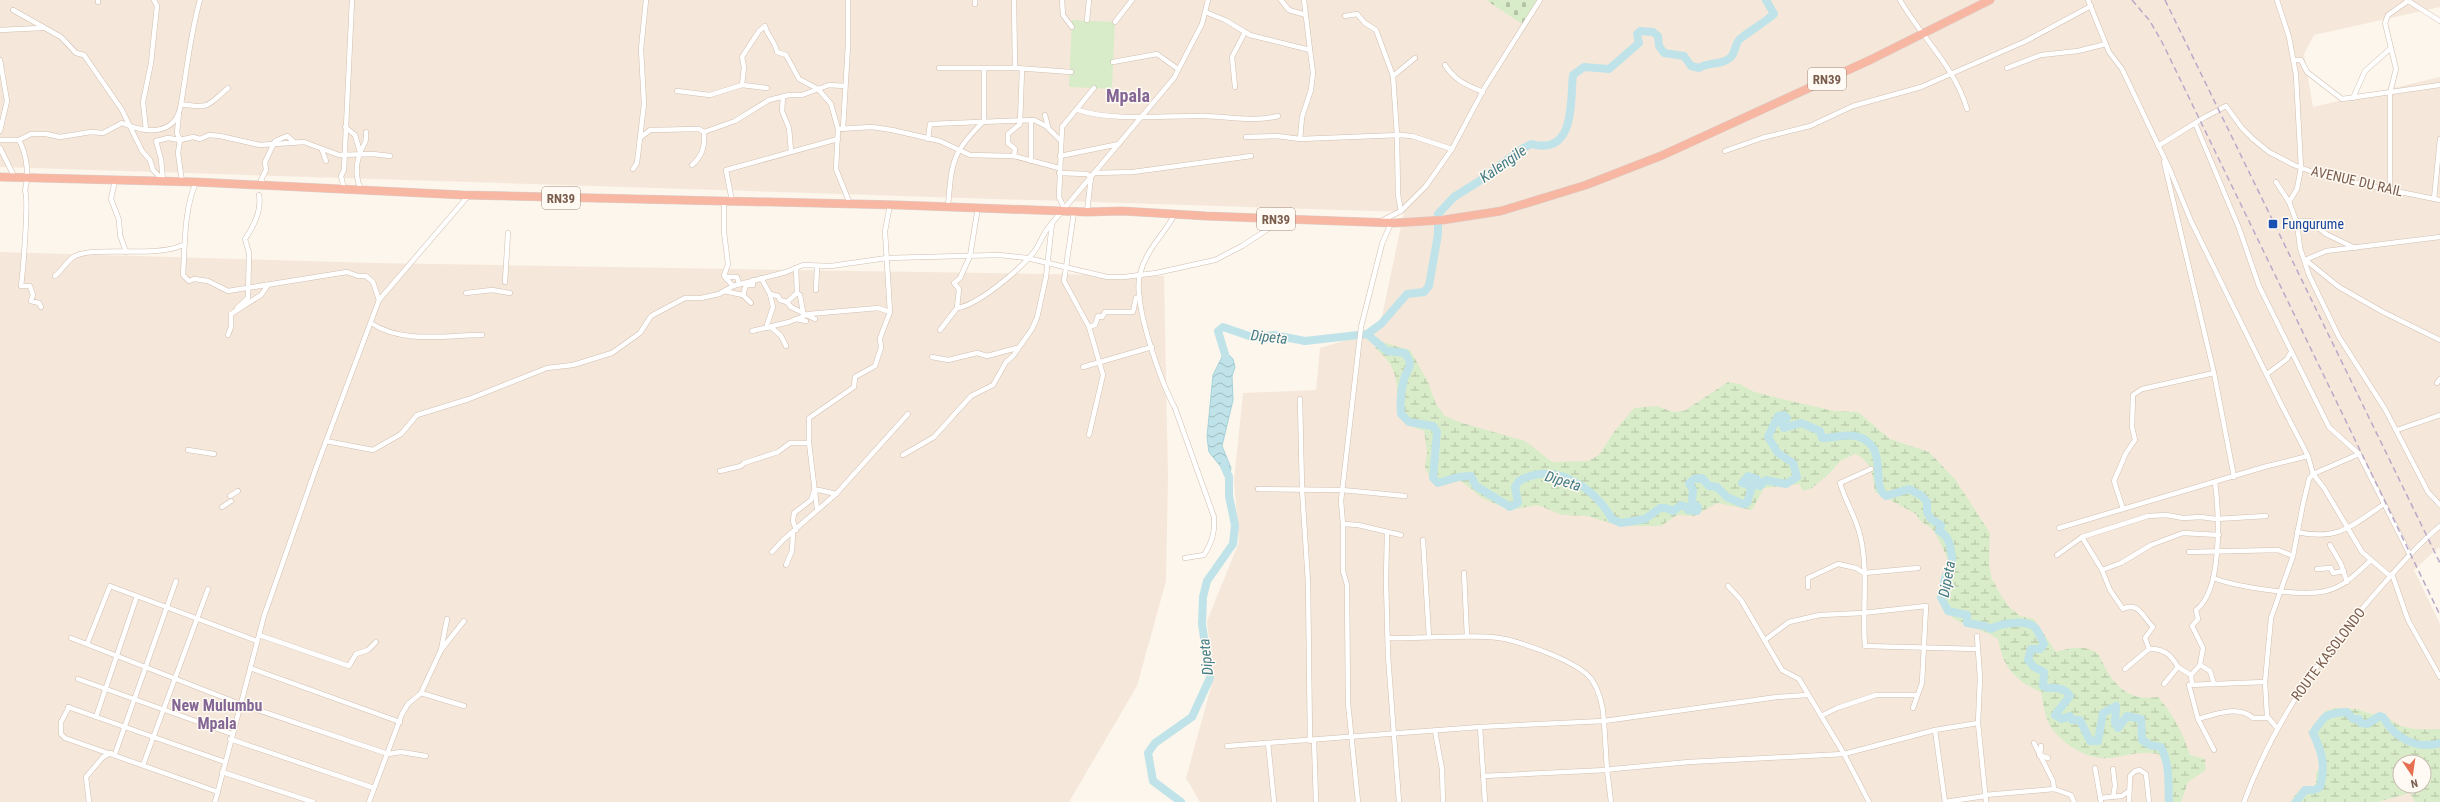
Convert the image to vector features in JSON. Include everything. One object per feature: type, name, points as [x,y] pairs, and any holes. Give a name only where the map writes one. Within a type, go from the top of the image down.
[{"type":"highway","name":"RN39","points":[[0,177],[196,182],[469,195],[948,206],[1065,210],[1074,212],[1122,211],[1377,223],[1431,222],[1501,212],[1586,185],[1662,155],[1923,33],[1990,0]]},
{"type":"street","points":[[146,130],[143,102],[151,63],[157,6],[154,0]]},
{"type":"street","points":[[182,182],[178,153],[180,140],[178,133],[179,114],[188,65],[187,54],[200,0]]},
{"type":"street","points":[[344,189],[341,176],[344,170],[345,127],[349,94],[352,0]]},
{"type":"street","points":[[633,169],[637,163],[644,104],[641,50],[646,0]]},
{"type":"street","points":[[848,0],[845,86],[838,139],[836,169],[850,204]]},
{"type":"street","points":[[1014,0],[1015,68]]},
{"type":"street","points":[[1062,0],[1063,15],[1072,27]]},
{"type":"street","points":[[1087,20],[1089,0]]},
{"type":"street","points":[[1115,22],[1132,0]]},
{"type":"street","points":[[957,308],[970,305],[981,299],[1034,251],[1042,234],[1065,210],[1092,175],[1174,78],[1202,24],[1208,0]]},
{"type":"street","points":[[1281,0],[1289,10],[1306,15]]},
{"type":"street","points":[[1300,139],[1302,118],[1311,90],[1313,73],[1304,0]]},
{"type":"street","points":[[1377,223],[1401,211],[1426,186],[1452,149],[1483,92],[1540,0]]},
{"type":"street","points":[[1900,0],[1917,27],[1923,33],[1960,85],[1968,109]]},
{"type":"street","points":[[2088,0],[2106,44],[2113,59],[2122,69],[2191,221],[2308,456],[2313,474],[2324,488],[2348,528],[2356,545],[2371,560],[2391,575],[2408,620],[2440,676]]},
{"type":"street","points":[[2277,0],[2290,37],[2294,60],[2301,168],[2297,189],[2289,202]]},
{"type":"street","points":[[2390,190],[2390,93],[2396,69],[2385,23],[2388,15],[2407,0],[2440,21]]},
{"type":"street","points":[[1725,151],[1762,138],[1810,126],[1853,106],[1921,87],[2026,41],[2091,6]]},
{"type":"street","points":[[13,10],[42,28],[61,37],[76,53],[84,55],[122,110],[142,151],[150,160],[153,170],[165,181]]},
{"type":"street","points":[[1205,12],[1250,35],[1310,50]]},
{"type":"street","points":[[1345,16],[1357,14],[1365,24],[1376,30],[1394,76],[1398,135],[1398,195],[1401,211]]},
{"type":"street","points":[[742,85],[744,67],[742,57],[759,31],[765,26],[768,37],[775,44],[777,52],[786,55],[799,79],[818,89],[831,104],[840,129]]},
{"type":"street","points":[[0,30],[42,28]]},
{"type":"street","points":[[1235,87],[1232,57],[1245,32]]},
{"type":"street","points":[[2007,68],[2041,56],[2078,51],[2106,44]]},
{"type":"street","points":[[2352,98],[2365,71],[2391,48]]},
{"type":"street","points":[[1113,62],[1157,54],[1178,69]]},
{"type":"street","points":[[1394,76],[1415,58]]},
{"type":"street","points":[[0,60],[7,101],[0,131]]},
{"type":"street","points":[[2294,60],[2301,60],[2307,72],[2342,99],[2440,85]]},
{"type":"street","points":[[1445,65],[1452,77],[1483,92]]},
{"type":"street","points":[[939,68],[1015,68],[1071,72]]},
{"type":"street","points":[[948,206],[951,172],[957,151],[966,138],[984,121],[984,68]]},
{"type":"street","points":[[1014,156],[1015,149],[1008,143],[1008,134],[1016,129],[1020,120],[1022,69]]},
{"type":"street","points":[[677,91],[710,95],[742,85],[767,88]]},
{"type":"street","points":[[704,132],[734,121],[769,100],[783,96],[802,95],[829,85],[845,86]]},
{"type":"street","points":[[180,104],[201,108],[210,105],[228,88]]},
{"type":"street","points":[[1065,210],[1059,197],[1062,127],[1078,110],[1094,88]]},
{"type":"street","points":[[783,96],[782,111],[789,128],[790,151]]},
{"type":"street","name":"AVENUE DU RAIL","points":[[2195,123],[2226,106],[2242,128],[2258,143],[2280,158],[2301,168],[2326,177],[2440,200]]},
{"type":"street","points":[[1078,110],[1141,117],[1206,116],[1259,118],[1278,116]]},
{"type":"street","points":[[0,140],[18,140],[31,134],[46,134],[60,137],[91,132],[103,133],[122,123],[146,130],[158,131],[166,127],[179,114]]},
{"type":"street","points":[[1045,115],[1048,127]]},
{"type":"street","points":[[928,139],[930,124],[1031,120],[1048,127],[1061,141]]},
{"type":"street","points":[[1031,120],[1031,161]]},
{"type":"street","points":[[2158,146],[2195,123],[2239,228],[2259,286],[2291,352],[2330,427],[2359,454],[2410,554]]},
{"type":"street","points":[[345,127],[355,135],[355,139],[361,152]]},
{"type":"street","points":[[840,129],[872,127],[940,141],[957,151],[986,157],[1014,156],[1059,170],[1092,175],[1133,172],[1252,156]]},
{"type":"street","points":[[640,138],[650,130],[699,129],[704,132]]},
{"type":"street","points":[[361,190],[356,178],[361,152],[366,143],[366,132]]},
{"type":"street","points":[[692,165],[701,155],[705,142],[704,132]]},
{"type":"street","points":[[165,181],[156,141],[168,138],[180,140],[193,137],[200,139],[209,135],[260,145],[273,146],[293,141],[304,142],[322,150],[339,155],[361,152],[390,156]]},
{"type":"street","points":[[1246,137],[1277,136],[1300,139],[1366,138],[1398,135],[1412,136],[1452,149]]},
{"type":"street","points":[[1364,144],[1366,138]]},
{"type":"street","points":[[725,277],[728,264],[724,232],[728,201],[726,170],[790,151],[838,139]]},
{"type":"street","points":[[2434,199],[2440,139]]},
{"type":"street","points":[[18,140],[26,154],[25,169],[28,178],[25,191],[27,195],[27,220],[24,230],[21,286],[30,286],[33,295],[31,301],[39,303],[41,306]]},
{"type":"street","points":[[1060,156],[1119,144]]},
{"type":"street","points":[[264,186],[261,180],[266,170],[265,162],[273,146]]},
{"type":"street","points":[[0,148],[15,178]]},
{"type":"street","points":[[322,150],[326,161]]},
{"type":"street","points":[[2162,155],[2214,373],[2234,477]]},
{"type":"street","points":[[1087,212],[1092,175]]},
{"type":"street","points":[[115,180],[111,199],[119,220],[120,235],[126,252]]},
{"type":"street","points":[[196,182],[190,196],[187,236],[183,245],[183,275],[189,281],[194,279],[208,281],[228,291],[346,272],[358,276],[366,276],[373,282],[379,300]]},
{"type":"street","points":[[2276,182],[2289,202],[2296,221],[2300,248],[2310,265],[2339,287],[2384,312],[2440,340]]},
{"type":"street","points":[[228,335],[231,327],[231,314],[246,301],[250,288],[249,253],[245,239],[255,224],[260,204],[259,195]]},
{"type":"street","points":[[215,802],[231,736],[259,635],[326,441],[379,300],[469,195]]},
{"type":"street","points":[[786,565],[792,551],[794,513],[812,500],[814,491],[809,443],[809,418],[854,387],[855,377],[875,366],[881,348],[880,338],[890,312],[885,230],[890,205]]},
{"type":"street","points":[[940,330],[957,308],[959,289],[954,283],[960,278],[970,256],[978,207]]},
{"type":"street","points":[[1074,212],[1064,281],[1089,327],[1103,375],[1090,435]]},
{"type":"street","points":[[1175,214],[1168,228],[1153,244],[1139,275],[1140,297],[1162,381],[1176,408],[1214,517],[1215,532],[1212,542],[1204,555],[1185,558]]},
{"type":"street","points":[[326,441],[373,450],[400,434],[417,415],[469,399],[547,368],[573,365],[612,354],[640,333],[651,316],[685,298],[701,298],[724,291],[739,284],[803,265],[817,266],[887,258],[999,255],[1027,258],[1108,277],[1139,275],[1215,260],[1242,246],[1284,219]]},
{"type":"street","points":[[2296,221],[2310,222],[2326,234],[2355,248]]},
{"type":"street","points":[[1358,802],[1353,737],[1348,703],[1347,585],[1343,570],[1342,490],[1361,327],[1382,244],[1391,223]]},
{"type":"street","points":[[903,454],[926,443],[964,406],[971,396],[993,385],[1006,362],[1018,347],[1036,318],[1048,263],[1052,224]]},
{"type":"street","points":[[505,282],[508,233]]},
{"type":"street","points":[[2306,259],[2326,251],[2440,237]]},
{"type":"street","points":[[55,276],[73,257],[94,252],[157,252],[173,250],[183,245]]},
{"type":"street","points":[[2306,259],[2309,275],[2339,337],[2397,430],[2428,492],[2440,505]]},
{"type":"street","points":[[816,290],[817,266]]},
{"type":"street","points":[[796,268],[797,293],[800,295],[804,314]]},
{"type":"street","points":[[725,277],[737,276],[739,284]]},
{"type":"street","points":[[725,277],[733,286]]},
{"type":"street","points":[[761,278],[770,294],[773,306],[766,326],[781,336],[786,346]]},
{"type":"street","points":[[743,295],[746,285],[753,285],[753,280]]},
{"type":"street","points":[[237,308],[260,295],[268,285]]},
{"type":"street","points":[[466,293],[492,290],[510,293]]},
{"type":"street","points":[[724,291],[743,295],[751,303]]},
{"type":"street","points":[[787,302],[797,293]]},
{"type":"street","points":[[770,294],[778,296],[780,300],[787,302],[791,307],[815,319]]},
{"type":"street","points":[[1089,327],[1095,325],[1098,316],[1102,317],[1105,312],[1133,312],[1136,298],[1140,297]]},
{"type":"street","points":[[752,331],[769,327],[804,314],[878,308],[890,312]]},
{"type":"street","points":[[795,318],[806,321]]},
{"type":"street","points":[[371,323],[382,331],[407,336],[482,335]]},
{"type":"street","points":[[932,357],[948,360],[977,354],[987,356],[1018,347]]},
{"type":"street","points":[[1083,367],[1152,347]]},
{"type":"street","points":[[2266,374],[2287,359],[2291,352]]},
{"type":"street","points":[[2123,509],[2114,481],[2126,453],[2136,440],[2132,427],[2133,395],[2142,390],[2214,373]]},
{"type":"street","points":[[1300,399],[1302,489],[1308,582],[1312,740],[1316,802]]},
{"type":"street","points":[[772,552],[817,509],[836,494],[908,414]]},
{"type":"street","points":[[2397,430],[2440,415]]},
{"type":"street","points":[[720,471],[741,466],[744,463],[778,452],[790,444],[809,443]]},
{"type":"street","points":[[188,450],[214,454]]},
{"type":"street","points":[[2277,728],[2268,718],[2265,682],[2271,618],[2282,592],[2293,556],[2309,479],[2313,474],[2359,454]]},
{"type":"street","points":[[2059,528],[2308,456]]},
{"type":"street","points":[[1872,469],[1840,483],[1861,536],[1864,573],[1863,613],[1865,646],[1977,649]]},
{"type":"street","points":[[2214,750],[2198,718],[2189,685],[2192,684],[2191,675],[2200,665],[2203,648],[2192,626],[2198,619],[2196,610],[2203,605],[2208,596],[2213,578],[2219,535],[2216,519],[2215,482]]},
{"type":"street","points":[[1258,489],[1342,490],[1405,496]]},
{"type":"street","points":[[814,491],[819,490],[836,494]]},
{"type":"street","points":[[222,508],[238,491]]},
{"type":"street","points":[[814,491],[817,496],[817,509]]},
{"type":"street","points":[[2297,532],[2327,535],[2342,532],[2384,504]]},
{"type":"street","points":[[2057,555],[2082,537],[2148,516],[2166,515],[2216,519],[2266,516]]},
{"type":"street","points":[[1343,524],[1358,525],[1401,534]]},
{"type":"street","name":"ROUTE KASOLONDO","points":[[2244,802],[2277,728],[2300,688],[2352,620],[2410,554],[2440,526]]},
{"type":"street","points":[[1387,532],[1386,581],[1390,690],[1396,734],[1399,802]]},
{"type":"street","points":[[2102,570],[2110,569],[2151,545],[2183,533],[2219,535]]},
{"type":"street","points":[[2082,537],[2102,570],[2110,590],[2122,609],[2129,605],[2138,608],[2153,628],[2145,638],[2149,648]]},
{"type":"street","points":[[1423,540],[1429,637]]},
{"type":"street","points":[[2330,545],[2344,571],[2347,582]]},
{"type":"street","points":[[2189,552],[2278,550],[2293,556]]},
{"type":"street","points":[[2213,578],[2282,592],[2326,591],[2347,582],[2371,560]]},
{"type":"street","points":[[1808,587],[1808,578],[1838,564],[1856,568],[1864,573],[1918,568]]},
{"type":"street","points":[[2317,569],[2331,568],[2333,573],[2344,571]]},
{"type":"street","points":[[1464,573],[1467,636]]},
{"type":"street","points":[[113,754],[176,581]]},
{"type":"street","points":[[87,644],[110,586],[258,641]]},
{"type":"street","points":[[1728,586],[1741,600],[1782,670],[1798,679],[1844,754],[1869,802]]},
{"type":"street","points":[[143,765],[208,589]]},
{"type":"street","points":[[96,717],[137,596]]},
{"type":"street","points":[[1765,640],[1789,622],[1820,615],[1863,613],[1926,606],[1922,683],[1912,708]]},
{"type":"street","points":[[441,650],[447,619]]},
{"type":"street","points":[[369,802],[408,704],[421,693],[441,650],[464,621]]},
{"type":"street","points":[[259,635],[349,666],[356,654],[368,650],[376,642]]},
{"type":"street","points":[[1389,638],[1467,636],[1499,638],[1544,650],[1579,669],[1591,679],[1600,695],[1604,721],[1607,770],[1611,802]]},
{"type":"street","points":[[1977,636],[1980,678],[1978,723],[1986,802]]},
{"type":"street","points":[[71,638],[240,704],[388,754],[401,752],[426,756]]},
{"type":"street","points":[[2149,648],[2164,651],[2172,658],[2178,667],[2191,675]]},
{"type":"street","points":[[2125,670],[2149,648]]},
{"type":"street","points":[[2200,665],[2210,671],[2214,684]]},
{"type":"street","points":[[2164,684],[2178,667]]},
{"type":"street","points":[[250,668],[400,722]]},
{"type":"street","points":[[78,679],[163,709],[231,736],[374,788]]},
{"type":"street","points":[[2192,684],[2265,682]]},
{"type":"street","points":[[421,693],[464,706]]},
{"type":"street","points":[[1227,746],[1480,727],[1604,721],[1777,697],[1807,695]]},
{"type":"street","points":[[1821,716],[1837,708],[1876,695],[1916,695]]},
{"type":"street","points":[[218,792],[65,738],[61,734],[61,722],[68,707],[225,762]]},
{"type":"street","points":[[2198,718],[2230,711],[2247,713],[2253,718],[2268,718]]},
{"type":"street","points":[[1483,776],[1607,770],[1688,762],[1844,754],[1936,730],[1978,723]]},
{"type":"street","points":[[1480,727],[1485,802]]},
{"type":"street","points":[[1936,730],[1945,802],[1985,796],[2054,790],[2071,795],[2074,802]]},
{"type":"street","points":[[1435,731],[1442,769],[1443,802]]},
{"type":"street","points":[[1268,743],[1274,800]]},
{"type":"street","points":[[2034,743],[2039,756],[2053,781],[2054,790]]},
{"type":"street","points":[[2039,756],[2041,746]]},
{"type":"street","points":[[89,802],[86,778],[89,772],[103,757],[113,754]]},
{"type":"street","points":[[2039,756],[2048,758]]},
{"type":"street","points":[[2095,768],[2100,800],[2122,796],[2129,791]]},
{"type":"street","points":[[2113,769],[2115,786],[2113,797]]},
{"type":"street","points":[[2128,802],[2130,776],[2135,771],[2144,771],[2149,802]]},
{"type":"street","points":[[222,772],[313,802]]},
{"type":"street","points":[[2122,796],[2128,802]]},
{"type":"shaded area","points":[[0,0],[2440,0],[2440,7],[2314,35],[2304,54],[2313,107],[2440,77],[2440,549],[2439,547],[2414,570],[2440,624],[2440,729],[2406,729],[2393,724],[2386,715],[2372,714],[2357,709],[2308,732],[2317,745],[2320,770],[2316,772],[2316,783],[2290,802],[1200,802],[1186,778],[1213,680],[1207,621],[1239,542],[1234,480],[1243,393],[1316,390],[1320,348],[1379,330],[1404,212],[0,167]]},
{"type":"shaded area","points":[[0,252],[375,263],[1164,276],[1168,477],[1166,581],[1137,686],[1069,802],[0,802]]},
{"type":"shaded area","points":[[2411,794],[2415,802],[2378,802],[2393,797]]},
{"type":"green space","points":[[1486,0],[1538,0],[1522,24]]},
{"type":"green space","points":[[1072,20],[1115,22],[1112,89],[1069,87]]},
{"type":"green space","points":[[1382,342],[1410,350],[1428,382],[1436,404],[1445,416],[1462,423],[1525,441],[1552,462],[1588,461],[1599,455],[1614,432],[1634,408],[1657,406],[1673,412],[1684,411],[1728,382],[1740,384],[1752,391],[1770,396],[1834,411],[1858,412],[1890,439],[1929,452],[1955,479],[1990,533],[1989,565],[1992,579],[2009,607],[2020,616],[2034,619],[2056,652],[2077,648],[2093,651],[2098,654],[2111,678],[2122,689],[2134,696],[2149,698],[2158,697],[2177,724],[2190,755],[2205,759],[2206,770],[2188,782],[2181,802],[2166,802],[2164,765],[2158,754],[2139,753],[2109,758],[2093,757],[2078,751],[2058,736],[2048,722],[2041,692],[2024,683],[2012,672],[2003,658],[1998,639],[1960,622],[1945,611],[1941,602],[1939,591],[1942,589],[1941,580],[1950,566],[1934,531],[1922,522],[1916,514],[1875,492],[1871,470],[1861,457],[1855,454],[1840,461],[1830,473],[1812,488],[1803,491],[1799,484],[1764,488],[1752,510],[1717,503],[1694,516],[1677,515],[1661,526],[1616,525],[1588,516],[1562,515],[1538,505],[1510,510],[1482,498],[1461,481],[1435,486],[1425,468],[1427,452],[1424,431],[1409,425],[1399,416],[1396,378],[1389,363],[1375,348]]},
{"type":"green space","points":[[2337,708],[2357,709],[2372,714],[2386,715],[2404,727],[2418,729],[2440,729],[2440,802],[2415,802],[2411,794],[2432,794],[2432,754],[2392,754],[2392,794],[2406,794],[2378,802],[2290,802],[2302,787],[2313,786],[2316,783],[2316,772],[2320,769],[2317,745],[2308,732],[2325,711]]},
{"type":"water","points":[[1225,351],[1233,359],[1235,367],[1232,376],[1233,400],[1222,446],[1231,468],[1229,477],[1209,452],[1207,437],[1213,375]]},
{"type":"waterway","name":"Kalengile","points":[[1367,334],[1381,324],[1407,294],[1424,292],[1429,286],[1438,234],[1438,214],[1454,197],[1481,180],[1520,150],[1531,144],[1546,146],[1556,142],[1563,134],[1568,124],[1573,75],[1584,67],[1609,69],[1639,43],[1637,34],[1640,31],[1653,32],[1658,36],[1659,46],[1664,53],[1684,56],[1691,66],[1699,68],[1724,62],[1731,57],[1741,38],[1774,14],[1766,0]]},
{"type":"waterway","name":"Dipeta","points":[[1227,361],[1218,331],[1223,327],[1252,337],[1274,335],[1305,341],[1367,334],[1387,351],[1405,353],[1408,358],[1410,364],[1402,387],[1401,414],[1409,422],[1433,426],[1437,432],[1433,478],[1438,483],[1458,477],[1471,476],[1476,486],[1510,507],[1518,503],[1515,487],[1519,481],[1533,476],[1546,474],[1560,476],[1572,480],[1584,488],[1595,497],[1612,519],[1621,523],[1645,519],[1660,508],[1666,508],[1673,511],[1681,505],[1687,507],[1688,510],[1697,511],[1698,507],[1692,502],[1693,490],[1689,483],[1694,479],[1702,478],[1709,486],[1717,487],[1727,497],[1743,504],[1747,503],[1751,490],[1749,485],[1742,483],[1748,476],[1757,479],[1756,485],[1760,486],[1766,480],[1786,484],[1797,477],[1793,463],[1778,453],[1768,437],[1778,416],[1784,415],[1787,418],[1782,424],[1784,428],[1801,423],[1820,431],[1822,438],[1856,436],[1867,441],[1873,448],[1876,456],[1881,491],[1886,496],[1909,489],[1922,496],[1927,502],[1927,512],[1931,519],[1941,525],[1939,531],[1947,538],[1952,556],[1950,573],[1946,575],[1944,582],[1947,595],[1941,597],[1948,611],[1967,615],[1967,623],[1985,626],[1991,629],[2001,625],[2015,623],[2033,626],[2037,630],[2044,644],[2040,649],[2031,649],[2028,660],[2034,667],[2044,672],[2043,686],[2046,688],[2056,688],[2066,691],[2070,696],[2055,715],[2062,719],[2070,716],[2072,720],[2080,720],[2090,741],[2098,741],[2103,713],[2116,706],[2115,723],[2118,728],[2127,716],[2141,719],[2142,740],[2150,745],[2161,747],[2164,753],[2168,774],[2169,802]]},
{"type":"waterway","name":"Dipeta","points":[[1181,802],[1153,781],[1148,753],[1155,743],[1192,717],[1210,678],[1202,624],[1203,597],[1207,581],[1233,544],[1235,525],[1229,496],[1229,477],[1224,466]]},
{"type":"waterway","name":"Dipeta","points":[[2296,802],[2305,790],[2314,790],[2320,787],[2323,766],[2319,746],[2313,733],[2320,722],[2330,714],[2347,712],[2353,719],[2359,719],[2361,723],[2367,724],[2380,716],[2383,717],[2393,731],[2407,740],[2423,745],[2440,743]]},
{"type":"railway","points":[[2132,0],[2150,21],[2163,44],[2440,615]]},
{"type":"railway","points":[[2165,0],[2440,563]]},
{"type":"place","name":"Fungurume","points":[[2273,224]]},
{"type":"district","name":"Mpala","points":[[1128,95]]},
{"type":"district","name":"New Mulumbu Mpala","points":[[217,714]]}]
